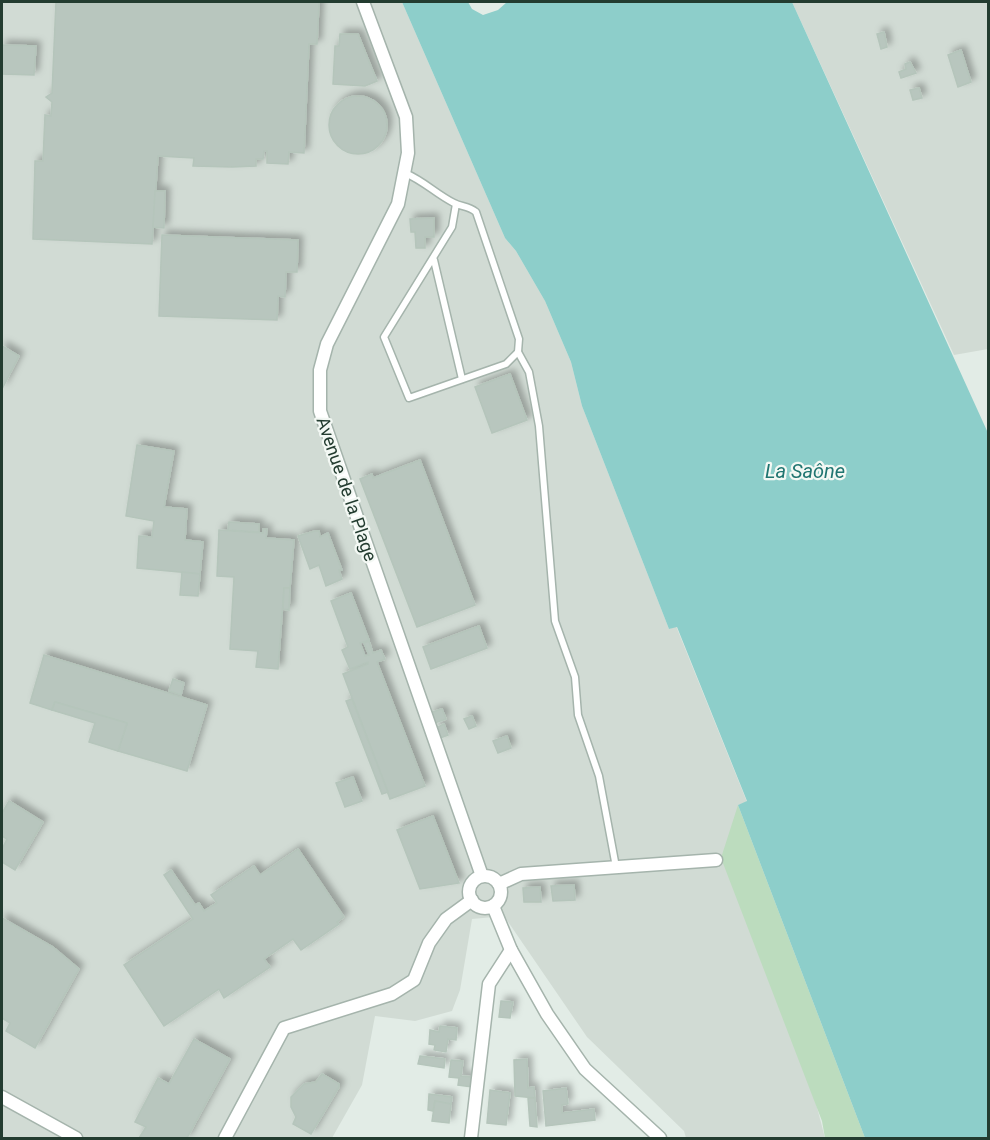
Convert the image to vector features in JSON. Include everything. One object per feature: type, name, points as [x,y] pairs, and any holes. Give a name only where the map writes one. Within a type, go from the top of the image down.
[{"type":"street","name":"Avenue de la Plage","points":[[363,2],[406,117],[408,153],[398,204],[327,344],[320,370],[320,411],[482,876]]},
{"type":"street","points":[[500,884],[521,874],[716,860]]},
{"type":"street","points":[[482,876],[492,877],[500,884],[502,894],[493,906],[481,907],[472,900],[470,894],[472,883],[482,876]]},
{"type":"street","points":[[225,1138],[284,1028],[392,994],[414,980],[429,943],[446,919],[472,900]]},
{"type":"street","points":[[493,906],[511,950],[547,1014],[585,1069],[660,1138]]},
{"type":"street","points":[[471,1138],[489,984],[511,950]]},
{"type":"street","points":[[2,1097],[76,1138]]},
{"type":"lane","points":[[404,173],[424,181],[456,204],[469,206],[480,218],[519,339],[518,352],[529,372],[539,426],[555,621],[575,677],[578,715],[599,776],[616,867]]},
{"type":"lane","points":[[456,204],[452,227],[434,260],[384,338],[409,398],[506,364],[518,352]]},
{"type":"lane","points":[[434,260],[462,379]]},
{"type":"shaded area","points":[[2,2],[402,2],[505,238],[516,251],[545,301],[571,362],[582,406],[669,629],[676,626],[747,802],[738,805],[825,1138],[686,1138],[684,1131],[587,1037],[504,916],[472,919],[460,990],[452,1011],[415,1021],[375,1016],[362,1085],[332,1138],[2,1138]]},
{"type":"shaded area","points":[[792,2],[988,2],[988,349],[954,355]]},
{"type":"green space","points":[[738,805],[865,1138],[825,1138],[822,1121],[721,858]]},
{"type":"water","name":"La Saône","points":[[402,2],[468,2],[472,9],[483,15],[498,10],[507,2],[792,2],[988,433],[988,1138],[865,1138],[738,805],[747,801],[677,627],[669,629],[582,406],[571,362],[545,301],[516,251],[505,238]]},
{"type":"building","points":[[56,2],[319,2],[317,44],[309,44],[304,153],[289,152],[288,164],[267,163],[267,151],[264,151],[263,159],[256,159],[256,166],[232,167],[193,166],[194,158],[158,156],[152,244],[33,239],[35,161],[43,161],[45,115],[51,116],[52,102],[46,97],[52,93]]},
{"type":"building","points":[[884,32],[887,47],[881,49],[877,34]]},
{"type":"building","points":[[340,34],[358,34],[377,81],[365,86],[333,84],[335,46],[339,46]]},
{"type":"building","points":[[2,45],[36,46],[34,75],[2,74]]},
{"type":"building","points":[[961,50],[971,82],[958,87],[948,55]]},
{"type":"building","points":[[910,62],[916,73],[901,78],[899,72],[906,69],[905,64]]},
{"type":"building","points":[[919,88],[922,98],[913,100],[910,90]]},
{"type":"building","points":[[352,96],[364,96],[379,104],[387,119],[387,131],[379,146],[364,154],[352,154],[337,146],[329,131],[329,119],[337,104]]},
{"type":"building","points":[[155,191],[165,191],[164,228],[153,227]]},
{"type":"building","points":[[434,218],[434,237],[425,237],[425,248],[416,248],[415,232],[411,232],[410,219]]},
{"type":"building","points":[[162,235],[298,240],[297,272],[286,272],[285,297],[278,296],[277,320],[159,316]]},
{"type":"building","points":[[2,346],[19,356],[2,389]]},
{"type":"building","points":[[510,374],[527,420],[492,433],[475,387]]},
{"type":"building","points":[[137,445],[174,451],[164,507],[187,509],[185,540],[203,542],[200,574],[137,568],[139,536],[152,537],[154,521],[126,516]]},
{"type":"building","points":[[420,460],[475,605],[417,627],[360,479],[372,474],[373,478]]},
{"type":"building","points":[[229,522],[259,524],[259,532],[228,530]]},
{"type":"building","points":[[263,529],[267,529],[266,538],[294,540],[290,588],[284,588],[278,669],[256,667],[258,651],[230,649],[234,577],[217,576],[219,530],[263,533]]},
{"type":"building","points":[[319,531],[320,537],[328,533],[342,570],[339,570],[342,579],[326,586],[319,565],[310,569],[298,536]]},
{"type":"building","points":[[182,572],[200,574],[198,596],[180,595]]},
{"type":"building","points":[[284,588],[290,588],[289,610],[283,609]]},
{"type":"building","points":[[351,593],[369,640],[360,643],[365,656],[369,655],[364,643],[369,641],[373,653],[381,650],[385,659],[377,662],[425,786],[390,799],[343,674],[368,664],[368,662],[350,669],[342,650],[348,647],[331,601]]},
{"type":"building","points":[[479,626],[487,648],[431,669],[423,647]]},
{"type":"building","points":[[44,655],[207,705],[187,771],[118,751],[127,723],[55,702],[52,710],[30,703]]},
{"type":"building","points":[[173,679],[184,683],[181,695],[169,691]]},
{"type":"building","points":[[352,699],[388,792],[382,794],[346,701]]},
{"type":"building","points":[[55,702],[127,723],[118,751],[89,742],[95,723],[52,710]]},
{"type":"building","points":[[442,709],[446,719],[434,723],[430,713]]},
{"type":"building","points":[[472,716],[476,726],[469,729],[464,719]]},
{"type":"building","points":[[444,724],[448,735],[440,738],[436,728]]},
{"type":"building","points":[[507,736],[511,748],[498,753],[493,741]]},
{"type":"building","points":[[353,777],[362,801],[345,807],[336,783]]},
{"type":"building","points":[[9,801],[43,822],[15,870],[2,862],[2,849],[7,839],[2,836],[2,813]]},
{"type":"building","points":[[433,816],[459,883],[420,889],[397,830]]},
{"type":"building","points":[[298,849],[344,917],[337,922],[339,924],[301,950],[293,939],[264,959],[270,967],[224,998],[219,989],[164,1026],[124,965],[193,919],[164,875],[171,870],[195,905],[199,903],[204,911],[217,903],[211,895],[254,866],[260,875]]},
{"type":"building","points":[[574,885],[575,900],[553,901],[551,886]]},
{"type":"building","points":[[540,887],[541,902],[524,902],[523,888]]},
{"type":"building","points":[[2,918],[53,947],[79,969],[35,1048],[6,1031],[10,1023],[2,1018]]},
{"type":"building","points":[[501,1001],[513,1002],[510,1018],[499,1017]]},
{"type":"building","points":[[440,1026],[457,1028],[456,1040],[448,1039],[446,1052],[434,1050],[435,1045],[429,1044],[430,1030],[439,1032]]},
{"type":"building","points":[[194,1039],[230,1059],[187,1138],[139,1138],[146,1127],[135,1122],[158,1078],[169,1084]]},
{"type":"building","points":[[420,1056],[445,1059],[444,1068],[418,1064]]},
{"type":"building","points":[[527,1059],[528,1088],[534,1087],[535,1098],[515,1096],[514,1060]]},
{"type":"building","points":[[451,1060],[463,1061],[461,1076],[473,1077],[472,1087],[458,1085],[459,1078],[449,1077]]},
{"type":"building","points":[[322,1074],[339,1084],[339,1087],[311,1134],[293,1124],[296,1117],[291,1107],[291,1097],[304,1084],[316,1082]]},
{"type":"building","points":[[566,1088],[568,1104],[562,1105],[562,1113],[594,1109],[595,1120],[546,1126],[543,1091]]},
{"type":"building","points":[[490,1090],[510,1093],[506,1125],[487,1123]]},
{"type":"building","points":[[429,1094],[452,1097],[451,1104],[435,1101],[433,1111],[428,1110]]},
{"type":"building","points":[[528,1098],[535,1098],[537,1127],[530,1126]]},
{"type":"building","points":[[435,1101],[451,1104],[449,1123],[432,1121]]}]
